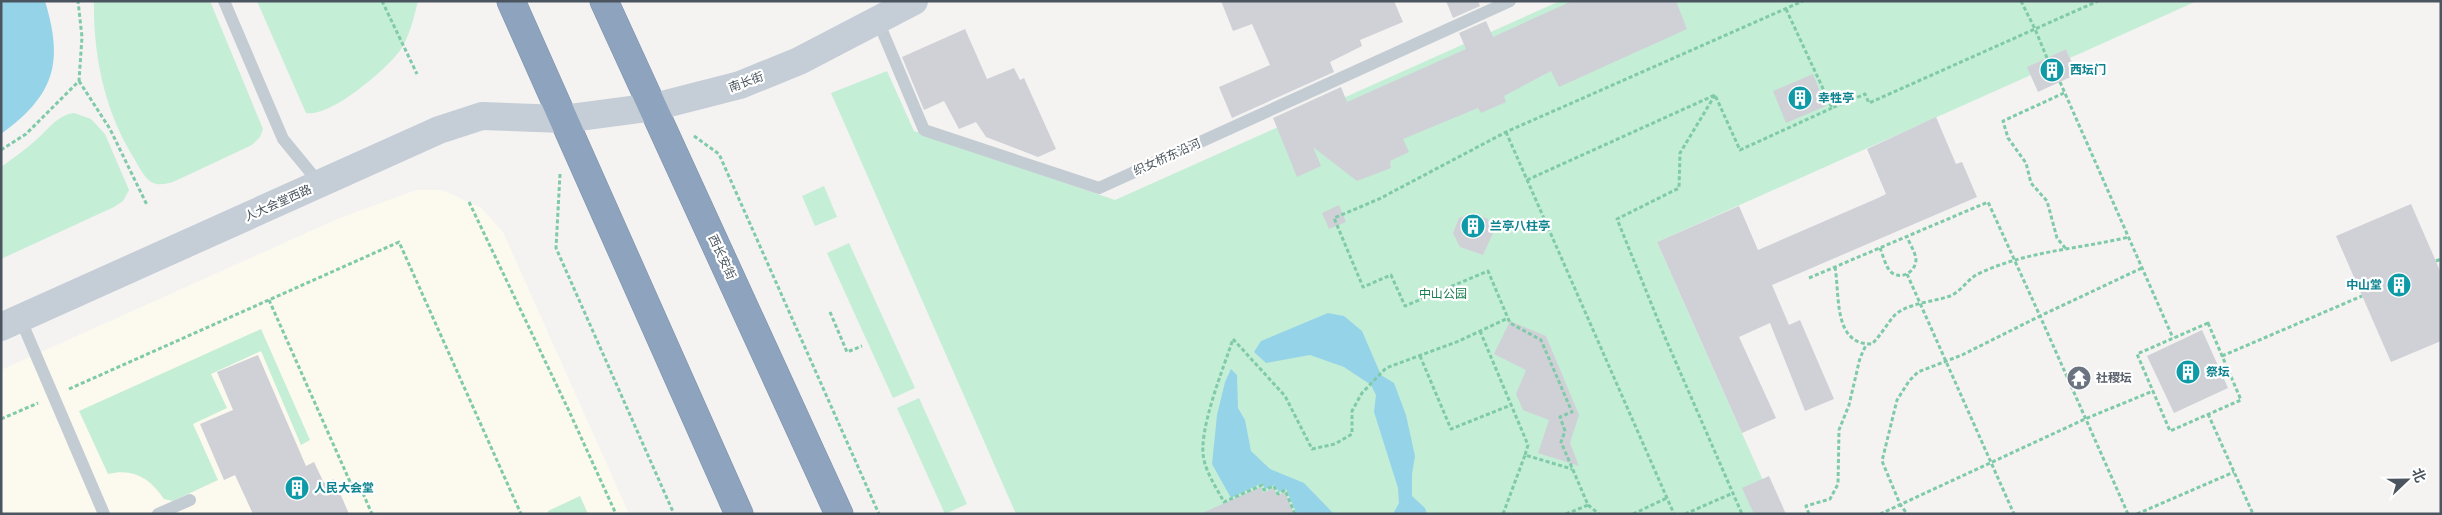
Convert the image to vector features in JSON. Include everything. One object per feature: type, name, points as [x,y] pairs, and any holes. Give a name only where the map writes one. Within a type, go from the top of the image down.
[{"type":"highway","points":[[511,1],[739,514]]},
{"type":"highway","name":"西长安街","points":[[604,1],[839,514]]},
{"type":"street","name":"南长街","points":[[563,119],[654,107],[740,85],[799,61],[914,1]]},
{"type":"street","name":"人大会堂西路","points":[[11,322],[439,130],[482,116],[563,119]]},
{"type":"lane","points":[[224,1],[284,139],[320,184]]},
{"type":"lane","name":"织女桥东沿河","points":[[878,21],[924,130],[1098,188],[1510,1]]},
{"type":"lane","points":[[11,322],[54,396],[104,514]]},
{"type":"lane","points":[[158,514],[190,500]]},
{"type":"path","points":[[78,1],[82,37],[79,81],[110,129],[147,205]]},
{"type":"path","points":[[382,1],[417,74]]},
{"type":"path","points":[[1599,514],[1588,504],[1561,442],[1565,431],[1560,417],[1572,412],[1541,340],[1510,323],[1488,271],[1405,306],[1391,276],[1363,287],[1334,218],[1379,200],[1506,132],[1803,1]]},
{"type":"path","points":[[2021,1],[2047,58]]},
{"type":"path","points":[[1715,95],[1740,150],[1865,94],[1869,103],[2098,1]]},
{"type":"path","points":[[1786,9],[1832,108]]},
{"type":"path","points":[[1,150],[26,134],[79,81]]},
{"type":"path","points":[[2060,82],[2173,338]]},
{"type":"path","points":[[2064,93],[2003,121],[2008,138],[2026,163],[2031,183],[2047,202],[2057,238],[2066,250]]},
{"type":"path","points":[[1527,180],[1715,95]]},
{"type":"path","points":[[1715,95],[1680,153],[1679,188],[1617,219],[1664,335],[1742,514]]},
{"type":"path","points":[[686,131],[719,154],[879,514]]},
{"type":"path","points":[[1506,132],[1674,514]]},
{"type":"path","points":[[560,168],[556,248],[674,514]]},
{"type":"path","points":[[468,202],[573,419],[616,514]]},
{"type":"path","points":[[1809,278],[1988,202],[2128,514]]},
{"type":"path","points":[[1880,248],[1889,270],[1898,275],[1907,274],[1914,268],[1916,258],[1907,237]]},
{"type":"path","points":[[1835,267],[1839,314],[1848,336],[1859,344],[1872,344],[1885,331],[1894,316],[1920,303],[1950,296],[1958,292],[1966,281],[1978,273],[2014,260],[2129,238]]},
{"type":"path","points":[[1,419],[399,242],[521,514]]},
{"type":"path","points":[[2436,261],[2441,259]]},
{"type":"path","points":[[1907,514],[1900,504],[1882,461],[1897,400],[1909,381],[1918,372],[1946,362],[2142,268]]},
{"type":"path","points":[[1907,274],[2014,514]]},
{"type":"path","points":[[2222,356],[2362,296]]},
{"type":"path","points":[[269,300],[351,484],[358,482],[372,514]]},
{"type":"path","points":[[830,312],[847,352],[862,346]]},
{"type":"path","points":[[1295,514],[1285,490],[1278,494],[1274,486],[1264,490],[1262,486],[1224,502],[1203,459],[1210,406],[1233,339],[1285,396],[1312,449],[1335,444],[1352,434],[1352,411],[1362,393],[1386,368],[1420,356],[1508,318]]},
{"type":"path","points":[[2208,323],[2241,400],[2170,431],[2137,354],[2173,338],[2208,323]]},
{"type":"path","points":[[1480,331],[1528,445],[1503,514]]},
{"type":"path","points":[[1809,514],[1806,506],[1830,499],[1838,484],[1839,430],[1849,405],[1860,358],[1866,344]]},
{"type":"path","points":[[1420,356],[1451,429],[1511,405]]},
{"type":"path","points":[[1880,514],[2085,419],[2153,391]]},
{"type":"path","points":[[2208,414],[2252,514]]},
{"type":"path","points":[[1524,455],[1573,469]]},
{"type":"path","points":[[2137,514],[2234,472]]},
{"type":"path","points":[[1685,514],[1733,493]]},
{"type":"path","points":[[1633,514],[1667,498]]},
{"type":"path","points":[[1566,514],[1588,504]]},
{"type":"shaded area","points":[[416,190],[443,190],[481,208],[503,232],[629,514],[1,514],[1,370],[335,220]]},
{"type":"green space","points":[[94,1],[210,1],[263,129],[260,137],[252,145],[173,182],[159,184],[151,182],[142,172],[125,142],[109,104],[99,63],[94,22]]},
{"type":"green space","points":[[257,1],[418,1],[406,41],[399,52],[381,71],[342,101],[317,112],[306,113]]},
{"type":"green space","name":"中山公园","points":[[1560,1],[2197,1],[2070,58],[2066,49],[2028,67],[2031,75],[1657,242],[1778,514],[1016,514],[831,93],[887,71],[914,131],[1115,200]]},
{"type":"green space","points":[[74,113],[91,119],[105,134],[129,190],[123,201],[114,207],[1,259],[1,167],[32,144],[58,120]]},
{"type":"green space","points":[[824,186],[837,217],[815,226],[802,196]]},
{"type":"green space","points":[[849,243],[915,388],[893,398],[827,253]]},
{"type":"green space","points":[[261,329],[310,440],[301,445],[261,351],[211,374],[227,408],[193,424],[218,480],[173,501],[164,499],[153,485],[140,476],[125,472],[108,474],[79,411]]},
{"type":"green space","points":[[919,398],[967,504],[945,514],[897,408]]},
{"type":"green space","points":[[580,496],[588,514],[549,514],[548,511]]},
{"type":"water","points":[[1,1],[45,1],[54,43],[50,76],[43,91],[33,106],[1,134]]},
{"type":"water","points":[[1328,313],[1344,316],[1362,331],[1381,375],[1394,383],[1406,415],[1415,456],[1412,474],[1412,496],[1425,508],[1427,514],[1393,514],[1399,503],[1398,488],[1374,412],[1376,395],[1371,385],[1344,367],[1310,355],[1266,363],[1254,352],[1261,341]]},
{"type":"water","points":[[1231,369],[1237,375],[1238,408],[1245,420],[1251,451],[1270,469],[1304,483],[1334,514],[1297,514],[1286,489],[1279,492],[1275,485],[1265,489],[1262,483],[1231,498],[1212,464],[1217,415],[1225,382]]},
{"type":"building","points":[[1221,1],[1394,1],[1403,22],[1360,40],[1362,46],[1330,62],[1334,72],[1232,118],[1219,87],[1270,65],[1252,24],[1233,31]]},
{"type":"building","points":[[1446,1],[1478,1],[1480,6],[1453,18]]},
{"type":"building","points":[[1572,1],[1676,1],[1687,29],[1559,87],[1551,71],[1504,96],[1506,102],[1481,113],[1478,108],[1403,139],[1409,152],[1390,161],[1391,168],[1357,181],[1313,147],[1321,166],[1297,177],[1273,118],[1341,87],[1347,102],[1466,49],[1459,33],[1486,21],[1493,37]]},
{"type":"building","points":[[965,29],[987,79],[1014,68],[1020,80],[1024,78],[1056,149],[1038,157],[986,137],[976,122],[959,129],[944,101],[924,110],[902,57]]},
{"type":"building","name":"西坛门","points":[[2066,49],[2077,74],[2038,92],[2027,67]]},
{"type":"building","name":"幸牲亭","points":[[1813,74],[1826,106],[1786,123],[1773,91]]},
{"type":"building","points":[[1936,117],[1956,164],[1962,162],[1977,197],[1772,285],[1789,325],[1800,320],[1834,399],[1805,411],[1770,323],[1739,337],[1776,418],[1742,433],[1657,242],[1739,206],[1758,250],[1878,198],[1886,194],[1867,149]]},
{"type":"building","name":"中山堂","points":[[2411,204],[2441,273],[2441,341],[2391,362],[2336,236]]},
{"type":"building","points":[[1339,205],[1346,222],[1329,229],[1322,213]]},
{"type":"building","name":"兰亭八柱亭","points":[[1473,213],[1488,219],[1493,233],[1483,255],[1460,247],[1453,233],[1459,218]]},
{"type":"building","points":[[1510,321],[1546,336],[1579,415],[1570,443],[1579,466],[1538,453],[1549,420],[1523,410],[1516,394],[1526,370],[1494,354]]},
{"type":"building","name":"祭坛","points":[[2202,330],[2228,388],[2174,413],[2147,356]]},
{"type":"building","points":[[258,355],[306,466],[314,462],[324,483],[334,479],[349,514],[253,514],[235,475],[224,480],[200,424],[233,410],[217,372]]},
{"type":"building","points":[[1769,476],[1786,514],[1754,514],[1742,488]]},
{"type":"building","points":[[1261,487],[1263,493],[1274,488],[1277,496],[1285,492],[1294,514],[1200,514]]},
{"type":"place","name":"西坛门","points":[[2052,70]]},
{"type":"place","name":"幸牲亭","points":[[1800,98]]},
{"type":"place","name":"兰亭八柱亭","points":[[1473,226]]},
{"type":"place","name":"中山堂","points":[[2399,285]]},
{"type":"place","name":"祭坛","points":[[2188,372]]},
{"type":"place","name":"社稷坛","points":[[2079,378]]},
{"type":"place","name":"人民大会堂","points":[[297,488]]}]
